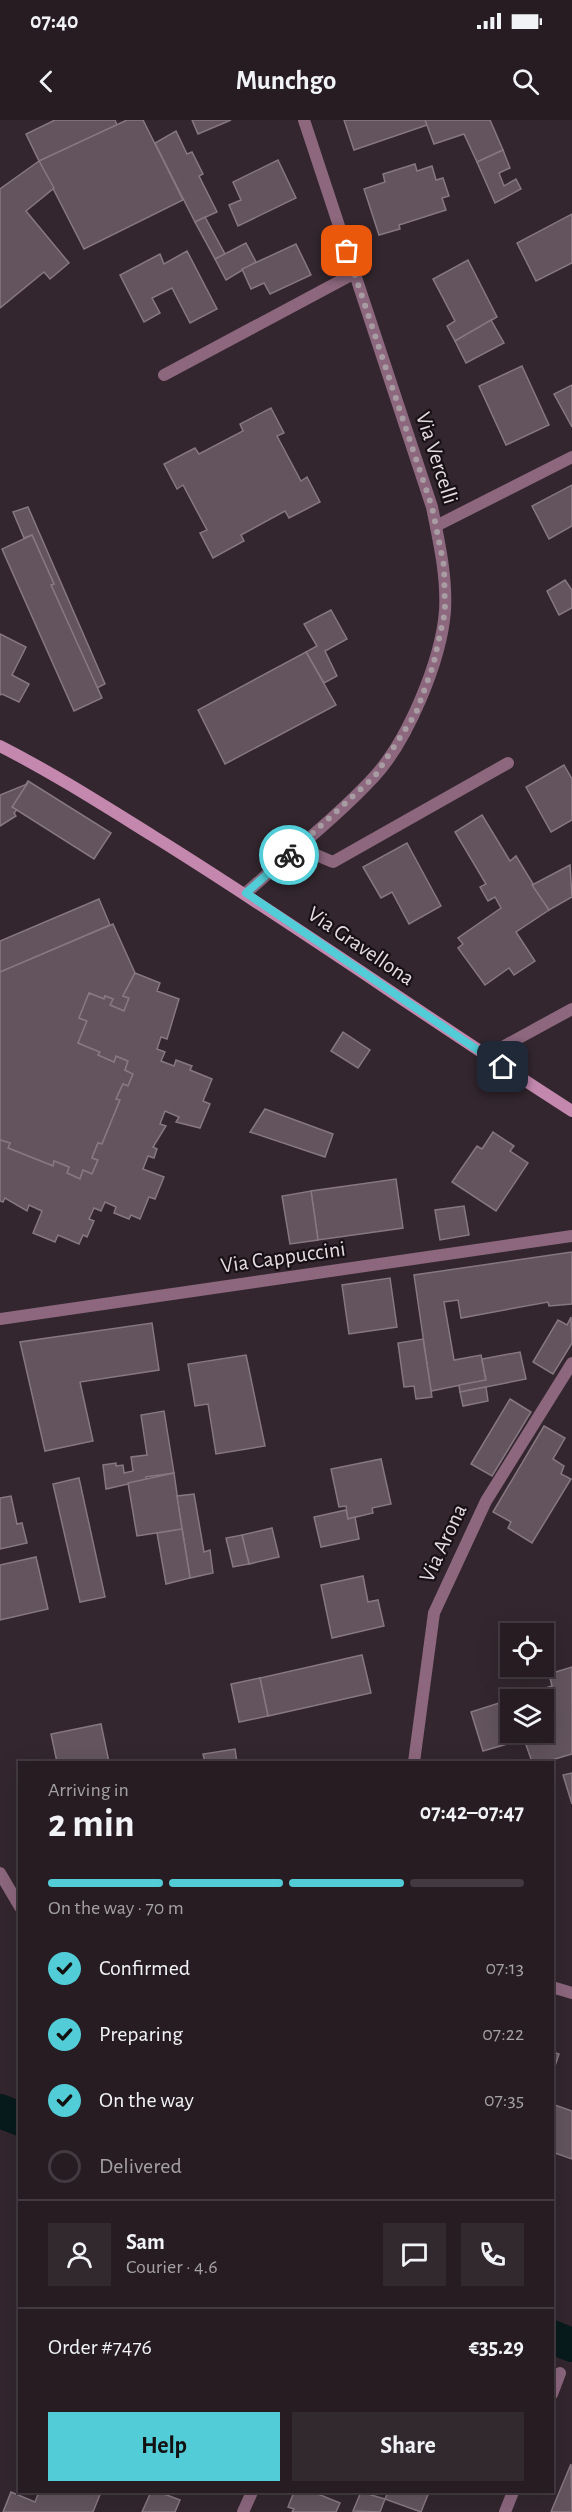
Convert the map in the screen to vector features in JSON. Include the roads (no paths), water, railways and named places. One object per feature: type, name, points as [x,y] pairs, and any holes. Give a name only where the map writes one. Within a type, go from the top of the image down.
[{"type":"street","name":"Via Vercelli","points":[[246,893],[375,776],[416,713],[433,666],[445,612],[444,566],[436,526],[304,120]]},
{"type":"street","points":[[164,375],[355,273]]},
{"type":"street","points":[[436,526],[572,457]]},
{"type":"street","name":"Via Gravellona","points":[[0,746],[38,765],[246,893],[486,1056],[572,1111]]},
{"type":"street","points":[[297,847],[333,862],[508,763]]},
{"type":"street","points":[[486,1056],[572,1009]]},
{"type":"street","name":"Via Cappuccini","points":[[0,1319],[572,1236]]},
{"type":"street","name":"Via Arona","points":[[414,1761],[434,1613],[486,1501],[572,1363]]},
{"type":"street","points":[[0,1873],[18,1904]]},
{"type":"street","points":[[554,1988],[572,1993]]},
{"type":"street","points":[[554,2389],[560,2373]]},
{"type":"street","points":[[243,2512],[252,2493]]},
{"type":"street","points":[[505,2512],[513,2493]]},
{"type":"waterway","points":[[0,2111],[18,2118]]},
{"type":"waterway","points":[[554,2338],[572,2345]]}]
